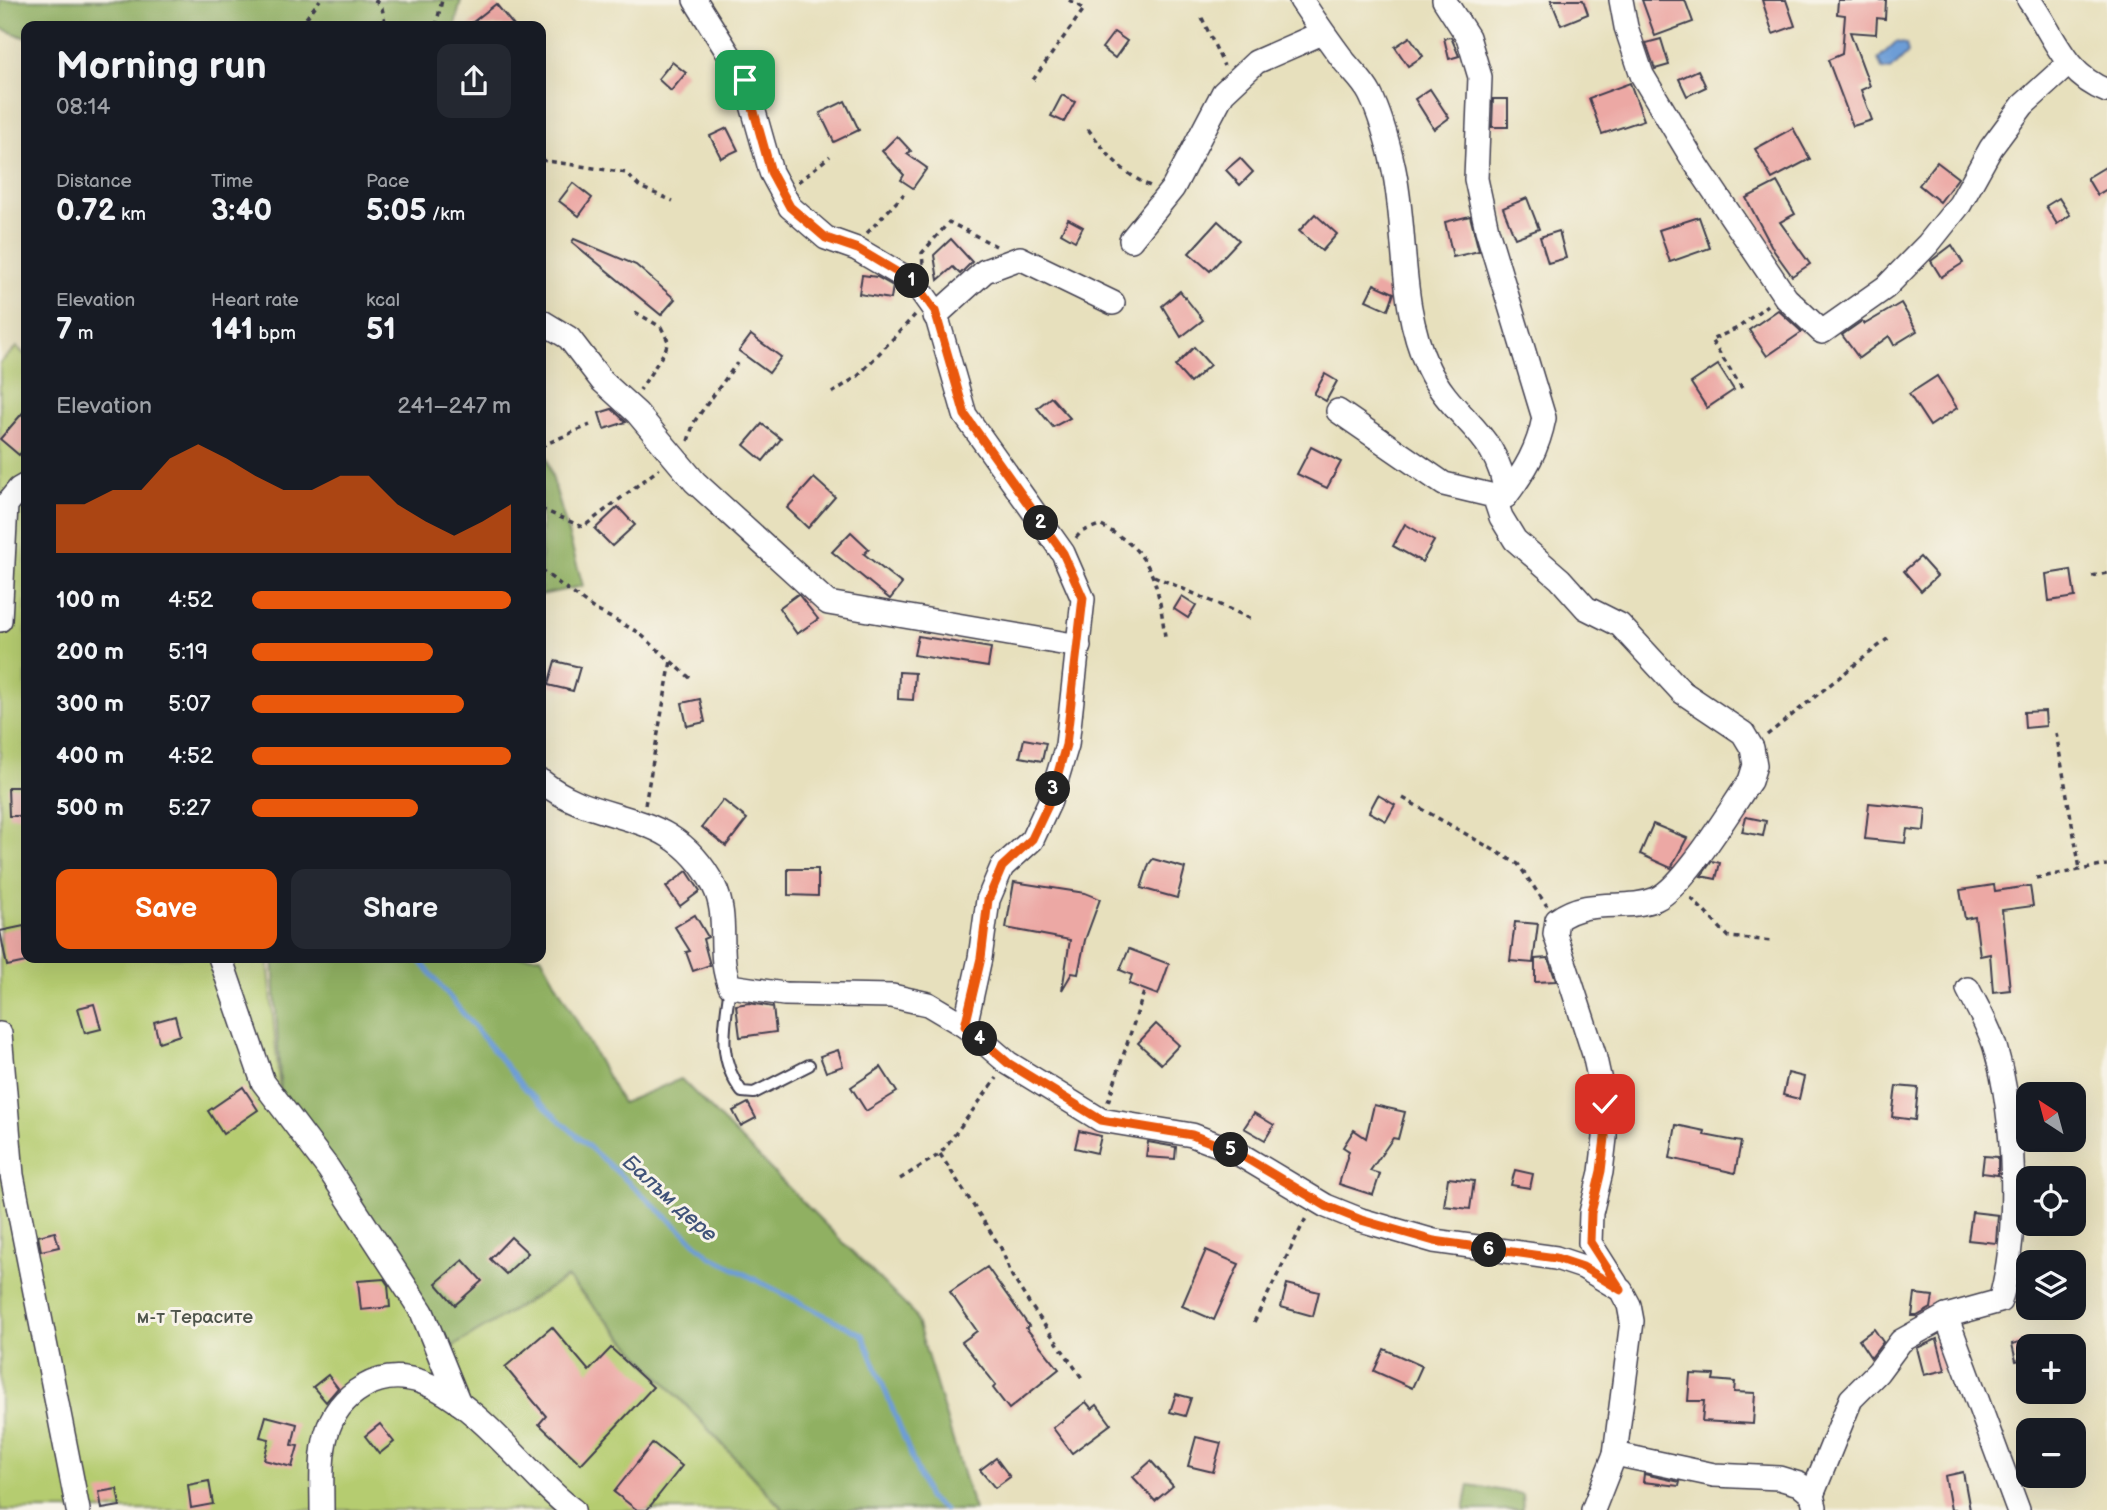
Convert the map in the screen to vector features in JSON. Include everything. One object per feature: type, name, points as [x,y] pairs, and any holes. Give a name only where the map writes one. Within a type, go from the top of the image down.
[{"type":"street","points":[[695,0],[745,80],[771,172],[790,207],[826,238],[854,248],[915,283],[932,308],[965,415],[1063,553],[1083,598],[1066,745],[1060,768],[1050,801],[1032,839],[1002,867],[988,900],[981,958],[965,1026]]},
{"type":"street","points":[[1301,0],[1322,33],[1370,94],[1393,165],[1403,238],[1407,307],[1428,367],[1449,403],[1487,439],[1503,471],[1501,517],[1515,540],[1560,579],[1586,608],[1620,625],[1682,692],[1743,733],[1752,748],[1755,765],[1750,781],[1677,884],[1656,899],[1572,909],[1557,920],[1555,934],[1594,1054],[1605,1104],[1605,1138],[1601,1171],[1591,1213],[1590,1242],[1629,1305],[1632,1321],[1615,1454],[1593,1510]]},
{"type":"street","points":[[1444,0],[1468,37],[1480,77],[1476,179],[1487,230],[1544,418],[1540,442],[1525,470],[1500,496]]},
{"type":"street","points":[[1621,0],[1626,27],[1643,75],[1698,168],[1782,292],[1822,332],[1886,288],[1928,244],[1960,204],[1992,148],[2023,105],[2067,65]]},
{"type":"street","points":[[2029,0],[2067,65],[2089,85],[2107,91]]},
{"type":"street","points":[[1131,240],[1168,195],[1223,93],[1256,62],[1322,33]]},
{"type":"street","points":[[932,308],[985,271],[1020,258],[1112,303]]},
{"type":"street","points":[[546,324],[569,338],[602,381],[629,406],[695,482],[828,603],[1079,646]]},
{"type":"street","points":[[1338,411],[1444,484],[1500,496]]},
{"type":"street","points":[[0,620],[6,505],[21,488]]},
{"type":"street","points":[[546,785],[555,793],[594,810],[640,820],[670,836],[701,862],[716,890],[724,933],[722,968],[730,986],[784,994],[892,996],[928,1004],[965,1026],[1008,1063],[1101,1120],[1192,1135],[1265,1167],[1326,1206],[1361,1220],[1434,1241],[1556,1258],[1583,1267],[1621,1290]]},
{"type":"street","points":[[222,963],[262,1082],[328,1168],[422,1312],[459,1403]]},
{"type":"street","points":[[1814,1503],[1851,1399],[1878,1372],[1901,1341],[1946,1317],[2000,1301],[2011,1236],[2012,1171],[2005,1095],[1994,1045],[1968,989]]},
{"type":"street","points":[[0,1034],[12,1175],[78,1510]]},
{"type":"street","points":[[1946,1317],[2018,1510]]},
{"type":"street","points":[[322,1510],[322,1446],[327,1426],[350,1395],[386,1378],[406,1377],[439,1387],[573,1510]]},
{"type":"street","points":[[1615,1454],[1714,1475],[1779,1478],[1799,1484],[1814,1503]]},
{"type":"lane","points":[[730,986],[724,1057],[730,1077],[742,1091],[754,1093],[809,1065]]},
{"type":"path","points":[[304,21],[320,0]]},
{"type":"path","points":[[375,0],[382,8],[385,21]]},
{"type":"path","points":[[437,21],[442,0]]},
{"type":"path","points":[[1033,80],[1084,9],[1069,0]]},
{"type":"path","points":[[1202,18],[1215,52],[1234,83]]},
{"type":"path","points":[[1088,130],[1112,161],[1132,178],[1168,195]]},
{"type":"path","points":[[783,194],[830,156]]},
{"type":"path","points":[[546,161],[626,173],[640,187],[673,201]]},
{"type":"path","points":[[854,248],[904,194]]},
{"type":"path","points":[[832,393],[858,376],[932,308],[922,253],[949,222],[1020,258]]},
{"type":"path","points":[[1742,388],[1711,340],[1738,328],[1782,292]]},
{"type":"path","points":[[629,406],[665,351],[668,341],[661,327],[635,312]]},
{"type":"path","points":[[546,444],[590,425]]},
{"type":"path","points":[[1063,553],[1081,532],[1099,525],[1121,536],[1152,568],[1165,637]]},
{"type":"path","points":[[2092,576],[2107,573]]},
{"type":"path","points":[[546,574],[594,609],[638,632],[690,678]]},
{"type":"path","points":[[1154,576],[1254,620]]},
{"type":"path","points":[[1752,748],[1891,636]]},
{"type":"path","points":[[640,820],[652,776],[671,661]]},
{"type":"path","points":[[2056,733],[2080,869]]},
{"type":"path","points":[[1403,798],[1518,864],[1557,920]]},
{"type":"path","points":[[2036,878],[2107,865]]},
{"type":"path","points":[[1677,884],[1728,937],[1772,941]]},
{"type":"path","points":[[1101,1120],[1144,992]]},
{"type":"path","points":[[900,1179],[940,1154],[1008,1063]]},
{"type":"path","points":[[940,1154],[1001,1248],[1012,1276],[1029,1303],[1082,1378]]},
{"type":"path","points":[[1254,1322],[1305,1219],[1318,1208],[1326,1206]]},
{"type":"green space","points":[[0,0],[461,0],[456,21],[21,21],[21,36],[0,28]]},
{"type":"green space","name":"м-т Терасите","points":[[17,347],[21,351],[21,963],[269,963],[280,1097],[451,1348],[567,1278],[783,1510],[0,1510],[0,363]]},
{"type":"green space","points":[[546,455],[583,586],[546,594]]},
{"type":"green space","points":[[273,963],[545,963],[622,1103],[681,1079],[915,1315],[974,1510],[784,1510],[567,1277],[452,1347],[281,1096]]},
{"type":"green space","points":[[1469,1485],[1522,1494],[1523,1510],[1464,1510]]},
{"type":"water","points":[[1896,42],[1906,44],[1908,53],[1891,70],[1882,69],[1878,59]]},
{"type":"building","points":[[1551,0],[1583,0],[1588,14],[1561,25]]},
{"type":"building","points":[[1642,0],[1685,0],[1693,22],[1655,36]]},
{"type":"building","points":[[1762,0],[1786,0],[1795,26],[1773,34]]},
{"type":"building","points":[[1838,0],[1886,0],[1885,19],[1877,18],[1876,34],[1850,32],[1870,86],[1861,90],[1872,120],[1853,126],[1828,60],[1842,54],[1845,15],[1837,14]]},
{"type":"building","points":[[496,4],[510,21],[474,21]]},
{"type":"building","points":[[1114,32],[1127,41],[1115,58],[1102,48]]},
{"type":"building","points":[[1410,37],[1423,56],[1408,66],[1395,47]]},
{"type":"building","points":[[1451,37],[1459,56],[1449,59],[1444,38]]},
{"type":"building","points":[[1661,39],[1669,65],[1655,69],[1646,43]]},
{"type":"building","points":[[672,62],[686,73],[671,91],[658,79]]},
{"type":"building","points":[[1698,70],[1706,87],[1687,96],[1679,79]]},
{"type":"building","points":[[1630,83],[1644,120],[1602,134],[1589,98]]},
{"type":"building","points":[[1430,89],[1449,118],[1434,129],[1415,99]]},
{"type":"building","points":[[1062,95],[1075,102],[1064,122],[1051,116]]},
{"type":"building","points":[[1493,99],[1508,99],[1508,127],[1492,127]]},
{"type":"building","points":[[845,101],[859,130],[834,142],[820,113]]},
{"type":"building","points":[[727,128],[738,150],[721,158],[710,136]]},
{"type":"building","points":[[1793,128],[1810,159],[1772,179],[1755,149]]},
{"type":"building","points":[[897,136],[911,151],[907,154],[927,168],[913,188],[901,180],[904,175],[882,151]]},
{"type":"building","points":[[1240,158],[1253,172],[1240,185],[1226,170]]},
{"type":"building","points":[[1937,162],[1958,178],[1940,202],[1919,185]]},
{"type":"building","points":[[2107,166],[2107,189],[2097,195],[2087,178]]},
{"type":"building","points":[[1777,182],[1795,214],[1780,222],[1810,264],[1792,276],[1774,251],[1746,198]]},
{"type":"building","points":[[573,183],[592,198],[579,216],[559,201]]},
{"type":"building","points":[[1527,198],[1539,229],[1515,238],[1503,208]]},
{"type":"building","points":[[2059,198],[2070,215],[2057,224],[2046,206]]},
{"type":"building","points":[[1315,214],[1337,234],[1322,251],[1299,231]]},
{"type":"building","points":[[1470,216],[1479,251],[1453,257],[1445,222]]},
{"type":"building","points":[[1699,217],[1710,248],[1670,262],[1659,230]]},
{"type":"building","points":[[1068,219],[1083,227],[1075,241],[1061,233]]},
{"type":"building","points":[[1218,221],[1239,240],[1210,271],[1189,253]]},
{"type":"building","points":[[1559,231],[1566,258],[1548,263],[1540,237]]},
{"type":"building","points":[[574,239],[636,265],[675,299],[661,315],[572,242]]},
{"type":"building","points":[[951,239],[972,262],[960,274],[953,267],[938,280],[934,255]]},
{"type":"building","points":[[1952,245],[1963,263],[1941,277],[1931,261]]},
{"type":"building","points":[[862,275],[877,277],[893,286],[891,299],[859,294]]},
{"type":"building","points":[[1374,284],[1394,293],[1388,310],[1366,300]]},
{"type":"building","points":[[1180,291],[1203,320],[1181,337],[1162,306]]},
{"type":"building","points":[[1901,303],[1917,331],[1894,345],[1889,336],[1859,358],[1842,335],[1862,321],[1865,324]]},
{"type":"building","points":[[1778,310],[1802,332],[1767,356],[1749,330]]},
{"type":"building","points":[[751,335],[781,357],[769,373],[739,351]]},
{"type":"building","points":[[1194,347],[1210,365],[1190,383],[1175,366]]},
{"type":"building","points":[[1718,365],[1734,390],[1707,408],[1691,383]]},
{"type":"building","points":[[1325,374],[1337,381],[1326,401],[1314,394]]},
{"type":"building","points":[[1937,376],[1957,408],[1930,426],[1909,394]]},
{"type":"building","points":[[1051,397],[1070,418],[1053,427],[1037,408]]},
{"type":"building","points":[[612,409],[626,422],[604,429],[599,413]]},
{"type":"building","points":[[21,415],[19,455],[0,439]]},
{"type":"building","points":[[762,424],[781,439],[763,461],[744,445]]},
{"type":"building","points":[[1311,447],[1341,462],[1327,488],[1297,474]]},
{"type":"building","points":[[814,478],[835,497],[808,528],[787,508]]},
{"type":"building","points":[[618,507],[635,525],[612,546],[595,529]]},
{"type":"building","points":[[1405,524],[1434,541],[1422,562],[1393,546]]},
{"type":"building","points":[[851,532],[869,549],[864,554],[902,584],[890,599],[832,552]]},
{"type":"building","points":[[1920,557],[1937,576],[1921,591],[1904,571]]},
{"type":"building","points":[[2071,570],[2075,597],[2049,601],[2046,574]]},
{"type":"building","points":[[798,594],[818,619],[797,634],[779,608]]},
{"type":"building","points":[[1182,596],[1196,605],[1188,618],[1174,609]]},
{"type":"building","points":[[918,636],[991,648],[988,667],[914,655]]},
{"type":"building","points":[[555,661],[580,667],[573,691],[548,685]]},
{"type":"building","points":[[899,672],[915,673],[913,700],[898,699]]},
{"type":"building","points":[[700,699],[705,722],[687,726],[682,703]]},
{"type":"building","points":[[2045,711],[2046,726],[2025,728],[2024,712]]},
{"type":"building","points":[[1024,739],[1046,743],[1042,761],[1020,757]]},
{"type":"building","points":[[8,787],[21,787],[21,816],[9,816]]},
{"type":"building","points":[[1378,795],[1395,805],[1386,821],[1369,812]]},
{"type":"building","points":[[723,800],[747,819],[726,846],[702,827]]},
{"type":"building","points":[[1869,803],[1926,809],[1924,831],[1907,829],[1905,843],[1865,839]]},
{"type":"building","points":[[1746,817],[1766,821],[1763,836],[1742,832]]},
{"type":"building","points":[[1653,824],[1687,838],[1671,868],[1640,854]]},
{"type":"building","points":[[1153,859],[1185,868],[1177,898],[1141,888]]},
{"type":"building","points":[[1712,861],[1720,863],[1716,879],[1701,876]]},
{"type":"building","points":[[788,869],[818,869],[818,896],[788,895]]},
{"type":"building","points":[[687,871],[700,891],[680,906],[666,887]]},
{"type":"building","points":[[1014,882],[1085,893],[1100,899],[1085,940],[1078,974],[1072,973],[1062,990],[1070,940],[1006,928]]},
{"type":"building","points":[[1994,885],[1995,891],[2030,886],[2033,906],[2002,910],[2010,990],[1993,992],[1990,954],[1980,956],[1975,917],[1965,919],[1960,890]]},
{"type":"building","points":[[695,915],[708,937],[703,939],[710,965],[693,971],[686,952],[690,951],[675,927]]},
{"type":"building","points":[[1515,922],[1538,924],[1533,963],[1510,961]]},
{"type":"building","points":[[21,927],[21,963],[7,966],[0,931]]},
{"type":"building","points":[[1129,949],[1169,964],[1158,995],[1129,984],[1132,975],[1120,970]]},
{"type":"building","points":[[1548,958],[1556,981],[1535,982],[1535,959]]},
{"type":"building","points":[[749,1003],[773,1007],[776,1032],[740,1037],[736,1005]]},
{"type":"building","points":[[94,1004],[101,1029],[85,1033],[78,1008]]},
{"type":"building","points":[[175,1016],[180,1035],[159,1042],[154,1022]]},
{"type":"building","points":[[1156,1024],[1179,1045],[1161,1064],[1138,1043]]},
{"type":"building","points":[[838,1050],[843,1066],[826,1072],[820,1056]]},
{"type":"building","points":[[881,1067],[897,1092],[866,1111],[851,1087]]},
{"type":"building","points":[[1788,1073],[1804,1077],[1799,1099],[1783,1095]]},
{"type":"building","points":[[1896,1086],[1918,1088],[1915,1120],[1892,1117]]},
{"type":"building","points":[[243,1087],[258,1110],[223,1134],[208,1111]]},
{"type":"building","points":[[748,1103],[756,1118],[741,1126],[733,1111]]},
{"type":"building","points":[[1374,1105],[1405,1112],[1398,1139],[1393,1138],[1370,1171],[1380,1174],[1373,1195],[1339,1184],[1349,1151],[1343,1147],[1354,1130],[1366,1138]]},
{"type":"building","points":[[1254,1113],[1274,1125],[1265,1140],[1244,1128]]},
{"type":"building","points":[[1676,1125],[1705,1131],[1704,1135],[1741,1142],[1735,1173],[1670,1158]]},
{"type":"building","points":[[1079,1131],[1101,1136],[1097,1153],[1075,1148]]},
{"type":"building","points":[[1148,1142],[1176,1147],[1175,1159],[1146,1157]]},
{"type":"building","points":[[1984,1156],[1998,1157],[1998,1175],[1982,1173]]},
{"type":"building","points":[[1515,1170],[1533,1174],[1530,1188],[1511,1185]]},
{"type":"building","points":[[1448,1178],[1474,1181],[1470,1209],[1444,1206]]},
{"type":"building","points":[[1972,1212],[1998,1215],[1996,1243],[1968,1240]]},
{"type":"building","points":[[55,1232],[59,1247],[41,1251],[38,1236]]},
{"type":"building","points":[[511,1237],[528,1253],[506,1274],[490,1259]]},
{"type":"building","points":[[1206,1250],[1239,1264],[1214,1320],[1182,1306]]},
{"type":"building","points":[[463,1260],[482,1281],[455,1305],[436,1283]]},
{"type":"building","points":[[987,1267],[1029,1326],[1026,1328],[1059,1369],[1009,1409],[993,1388],[996,1385],[962,1342],[977,1331],[950,1292]]},
{"type":"building","points":[[384,1279],[388,1285],[390,1307],[361,1310],[358,1281]]},
{"type":"building","points":[[1287,1284],[1319,1292],[1313,1316],[1281,1307]]},
{"type":"building","points":[[1915,1294],[1933,1296],[1931,1308],[1912,1316]]},
{"type":"building","points":[[552,1327],[589,1371],[611,1348],[653,1387],[581,1464],[539,1424],[546,1416],[505,1367]]},
{"type":"building","points":[[1874,1329],[1883,1342],[1871,1358],[1859,1340]]},
{"type":"building","points":[[1937,1339],[1945,1370],[1924,1375],[1917,1348]]},
{"type":"building","points":[[2016,1343],[2016,1361],[2012,1344]]},
{"type":"building","points":[[1384,1349],[1422,1366],[1412,1388],[1374,1371]]},
{"type":"building","points":[[1690,1374],[1714,1375],[1713,1380],[1735,1382],[1734,1392],[1755,1393],[1753,1424],[1702,1421],[1704,1401],[1688,1401]]},
{"type":"building","points":[[328,1375],[338,1388],[326,1402],[313,1387]]},
{"type":"building","points":[[1176,1394],[1191,1398],[1185,1416],[1170,1412]]},
{"type":"building","points":[[1086,1402],[1092,1409],[1097,1405],[1111,1424],[1072,1453],[1053,1428]]},
{"type":"building","points":[[266,1416],[297,1424],[292,1445],[298,1446],[292,1467],[264,1460],[269,1439],[260,1437]]},
{"type":"building","points":[[380,1424],[394,1442],[379,1454],[365,1436]]},
{"type":"building","points":[[1196,1437],[1221,1443],[1213,1472],[1188,1466]]},
{"type":"building","points":[[653,1443],[682,1466],[647,1510],[637,1510],[614,1492]]},
{"type":"building","points":[[996,1458],[1010,1477],[995,1488],[980,1470]]},
{"type":"building","points":[[1151,1461],[1173,1486],[1155,1501],[1133,1477]]},
{"type":"building","points":[[1963,1472],[1970,1510],[1951,1510],[1945,1476]]},
{"type":"building","points":[[1644,1474],[1680,1482],[1679,1486],[1643,1482]]},
{"type":"building","points":[[209,1481],[213,1504],[191,1508],[188,1485]]},
{"type":"building","points":[[117,1489],[120,1506],[102,1509],[99,1492]]},
{"type":"waterway","name":"Балъм дере","points":[[422,963],[525,1089],[710,1256],[863,1335],[928,1498],[944,1510]]},
{"type":"route","points":[[745,80],[771,172],[790,207],[826,238],[858,249],[915,283],[929,299],[935,311],[965,415],[991,456],[1063,553],[1083,598],[1081,638],[1066,745],[1050,801],[1032,839],[1002,867],[988,900],[981,958],[965,1026],[1008,1063],[1101,1120],[1141,1129],[1192,1135],[1234,1151],[1265,1167],[1326,1206],[1361,1220],[1434,1241],[1556,1258],[1583,1267],[1621,1290],[1590,1242],[1591,1213],[1601,1171],[1605,1138],[1605,1104]]}]
